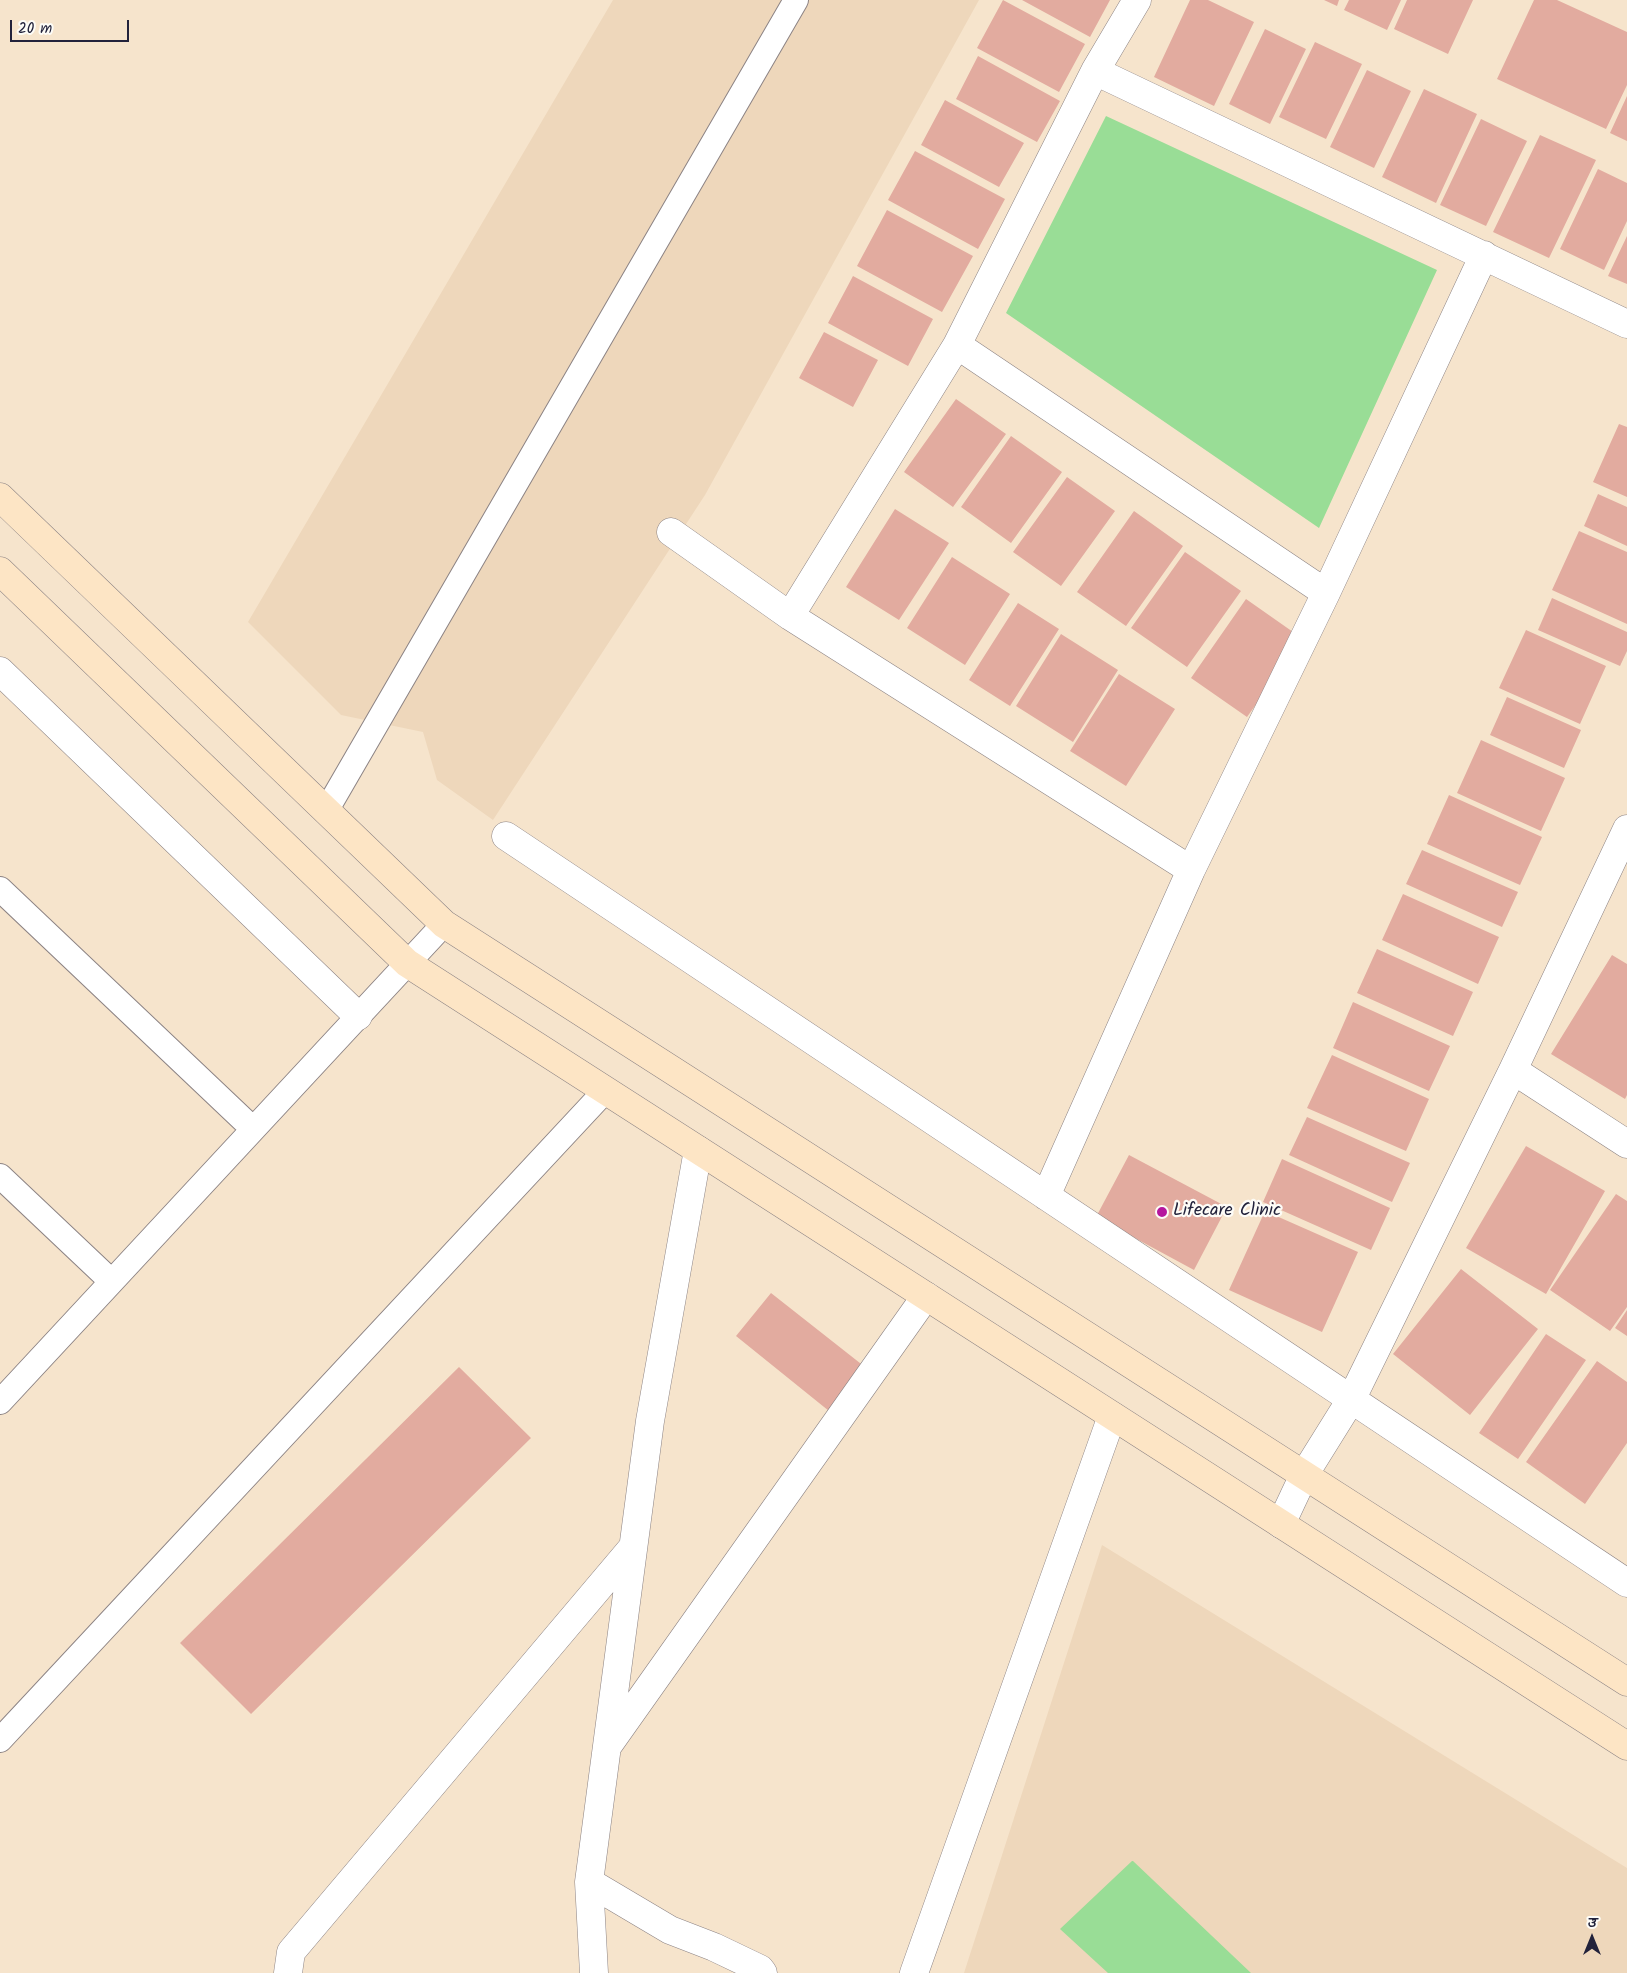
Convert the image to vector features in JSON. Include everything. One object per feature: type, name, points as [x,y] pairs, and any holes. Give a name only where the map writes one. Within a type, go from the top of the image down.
[{"type":"street","points":[[790,616],[957,345],[1095,71],[1136,0]]},
{"type":"street","points":[[1095,71],[1484,254],[1627,324]]},
{"type":"street","points":[[1046,1196],[1191,870],[1326,594],[1484,254]]},
{"type":"street","points":[[957,345],[1326,594]]},
{"type":"street","points":[[0,497],[444,924],[1627,1682]]},
{"type":"street","points":[[671,532],[790,616],[1191,870]]},
{"type":"street","points":[[0,571],[407,963],[1627,1746]]},
{"type":"street","points":[[0,671],[358,1016]]},
{"type":"street","points":[[1281,1524],[1304,1475],[1352,1398],[1513,1070],[1627,829]]},
{"type":"street","points":[[506,836],[1627,1583]]},
{"type":"street","points":[[1513,1070],[1627,1144]]},
{"type":"street","points":[[594,1973],[589,1882],[650,1421],[698,1150]]},
{"type":"street","points":[[606,1748],[926,1296]]},
{"type":"street","points":[[914,1973],[1112,1416]]},
{"type":"street","points":[[288,1973],[291,1952],[633,1547]]},
{"type":"street","points":[[589,1882],[670,1930],[714,1947],[760,1969],[763,1973]]},
{"type":"lane","points":[[326,811],[796,0]]},
{"type":"lane","points":[[0,889],[253,1129]]},
{"type":"lane","points":[[0,1402],[444,924]]},
{"type":"lane","points":[[0,1740],[605,1091]]},
{"type":"lane","points":[[0,1176],[111,1281]]},
{"type":"shaded area","points":[[613,0],[979,0],[705,495],[493,820],[437,780],[423,732],[341,715],[248,622]]},
{"type":"shaded area","points":[[1102,1545],[1627,1868],[1627,1973],[964,1973]]},
{"type":"green space","points":[[1106,116],[1437,270],[1319,528],[1006,313]]},
{"type":"green space","points":[[1132,1861],[1251,1973],[1108,1973],[1060,1929]]},
{"type":"building","points":[[1003,0],[1085,44],[1059,92],[977,48]]},
{"type":"building","points":[[1022,0],[1110,0],[1090,37]]},
{"type":"building","points":[[1190,0],[1208,0],[1254,22],[1214,106],[1154,77]]},
{"type":"building","points":[[1324,0],[1339,0],[1337,6]]},
{"type":"building","points":[[1349,0],[1401,0],[1387,30],[1344,10]]},
{"type":"building","points":[[1407,0],[1473,0],[1448,54],[1394,29]]},
{"type":"building","points":[[1534,0],[1557,0],[1627,32],[1627,85],[1606,129],[1497,79]]},
{"type":"building","points":[[1265,29],[1306,49],[1270,124],[1229,104]]},
{"type":"building","points":[[1315,42],[1362,64],[1326,139],[1279,117]]},
{"type":"building","points":[[978,56],[1060,101],[1037,142],[956,99]]},
{"type":"building","points":[[1367,70],[1411,91],[1374,168],[1330,147]]},
{"type":"building","points":[[1424,89],[1477,114],[1436,203],[1382,177]]},
{"type":"building","points":[[1627,96],[1627,141],[1610,133]]},
{"type":"building","points":[[945,100],[1024,143],[999,187],[921,145]]},
{"type":"building","points":[[1481,119],[1527,141],[1486,226],[1440,205]]},
{"type":"building","points":[[1540,135],[1596,160],[1549,258],[1493,232]]},
{"type":"building","points":[[915,151],[1005,199],[978,249],[888,200]]},
{"type":"building","points":[[1598,169],[1627,183],[1627,221],[1604,270],[1560,249]]},
{"type":"building","points":[[887,210],[973,256],[942,312],[857,266]]},
{"type":"building","points":[[1627,236],[1627,284],[1608,276]]},
{"type":"building","points":[[853,276],[933,319],[908,366],[828,323]]},
{"type":"building","points":[[824,332],[878,360],[853,407],[799,378]]},
{"type":"building","points":[[956,399],[1006,434],[953,507],[904,472]]},
{"type":"building","points":[[1619,424],[1627,427],[1627,497],[1593,482]]},
{"type":"building","points":[[1011,436],[1062,472],[1011,543],[961,507]]},
{"type":"building","points":[[1067,477],[1115,511],[1061,586],[1013,552]]},
{"type":"building","points":[[1598,494],[1627,507],[1627,546],[1584,526]]},
{"type":"building","points":[[895,509],[949,543],[899,620],[846,587]]},
{"type":"building","points":[[1134,511],[1183,546],[1126,626],[1077,592]]},
{"type":"building","points":[[1579,531],[1627,552],[1627,624],[1552,590]]},
{"type":"building","points":[[1185,552],[1241,591],[1187,667],[1131,628]]},
{"type":"building","points":[[952,557],[1010,594],[965,665],[907,628]]},
{"type":"building","points":[[1552,598],[1627,632],[1627,651],[1620,666],[1538,630]]},
{"type":"building","points":[[1246,599],[1303,639],[1247,717],[1191,678]]},
{"type":"building","points":[[1018,603],[1059,629],[1010,706],[969,680]]},
{"type":"building","points":[[1526,630],[1606,666],[1580,724],[1499,688]]},
{"type":"building","points":[[1061,634],[1118,670],[1073,742],[1016,706]]},
{"type":"building","points":[[1119,674],[1175,709],[1126,786],[1070,751]]},
{"type":"building","points":[[1507,697],[1581,730],[1564,768],[1490,735]]},
{"type":"building","points":[[1481,740],[1565,778],[1541,831],[1457,793]]},
{"type":"building","points":[[1449,795],[1542,837],[1520,885],[1427,844]]},
{"type":"building","points":[[1422,850],[1518,892],[1502,927],[1406,884]]},
{"type":"building","points":[[1403,894],[1499,937],[1478,984],[1382,940]]},
{"type":"building","points":[[1377,949],[1473,992],[1453,1036],[1357,993]]},
{"type":"building","points":[[1612,955],[1627,964],[1627,1095],[1625,1099],[1551,1054]]},
{"type":"building","points":[[1353,1002],[1450,1046],[1429,1091],[1333,1048]]},
{"type":"building","points":[[1332,1055],[1429,1099],[1406,1151],[1307,1108]]},
{"type":"building","points":[[1307,1117],[1410,1163],[1392,1202],[1289,1155]]},
{"type":"building","points":[[1526,1146],[1605,1191],[1546,1294],[1466,1248]]},
{"type":"building","name":"Lifecare Clinic","points":[[1129,1155],[1227,1207],[1194,1270],[1096,1217]]},
{"type":"building","points":[[1282,1159],[1390,1208],[1371,1250],[1263,1202]]},
{"type":"building","points":[[1616,1194],[1627,1201],[1627,1307],[1610,1331],[1550,1290]]},
{"type":"building","points":[[1265,1211],[1358,1252],[1322,1332],[1229,1290]]},
{"type":"building","points":[[1461,1269],[1538,1329],[1470,1415],[1393,1354]]},
{"type":"building","points":[[771,1293],[865,1367],[829,1411],[736,1336]]},
{"type":"building","points":[[1627,1310],[1627,1336],[1615,1328]]},
{"type":"building","points":[[1546,1334],[1586,1360],[1518,1459],[1479,1433]]},
{"type":"building","points":[[1597,1361],[1627,1382],[1627,1443],[1585,1504],[1526,1462]]},
{"type":"building","points":[[459,1367],[531,1438],[251,1714],[180,1643]]},
{"type":"place","name":"Lifecare Clinic","points":[[1162,1212]]}]
